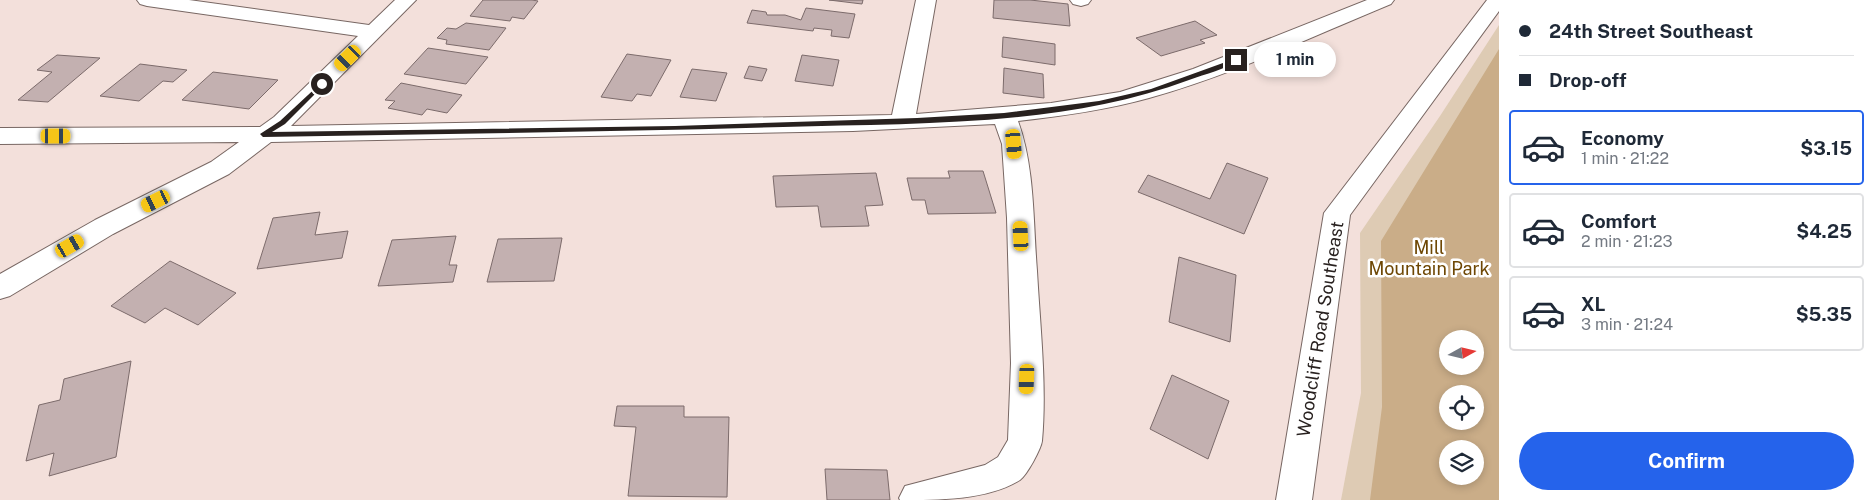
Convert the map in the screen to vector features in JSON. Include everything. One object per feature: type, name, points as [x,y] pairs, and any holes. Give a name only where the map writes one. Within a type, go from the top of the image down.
[{"type":"street","points":[[148,0],[374,32]]},
{"type":"street","points":[[0,288],[104,227],[220,168],[263,134],[282,122],[406,0]]},
{"type":"street","points":[[903,121],[926,0]]},
{"type":"street","points":[[0,136],[640,129],[903,121],[1004,115],[1099,103],[1153,91],[1200,75],[1384,0]]},
{"type":"street","name":"Woodcliff Road Southeast","points":[[1294,500],[1337,213],[1497,0]]},
{"type":"street","points":[[917,498],[993,479],[1010,468],[1025,443],[1027,363],[1020,218],[1014,144],[1004,115]]},
{"type":"green space","name":"Mill Mountain Park","points":[[1499,25],[1499,500],[1341,500],[1361,393],[1360,233],[1440,116]]},
{"type":"green space","name":"Mill Mountain Park","points":[[1499,49],[1499,500],[1370,500],[1382,407],[1381,241]]},
{"type":"building","points":[[483,0],[538,1],[524,19],[512,17],[510,21],[470,16]]},
{"type":"building","points":[[829,0],[863,0],[862,4]]},
{"type":"building","points":[[994,0],[1030,0],[1068,4],[1070,26],[993,18]]},
{"type":"building","points":[[806,8],[855,14],[849,38],[831,36],[832,30],[814,28],[813,31],[747,23],[752,10],[766,12],[767,15],[785,15],[801,20]]},
{"type":"building","points":[[1195,21],[1217,35],[1200,40],[1205,43],[1161,56],[1136,38]]},
{"type":"building","points":[[466,23],[506,28],[489,50],[446,44],[447,40],[437,38],[447,28],[456,29]]},
{"type":"building","points":[[1003,37],[1055,44],[1055,65],[1002,57]]},
{"type":"building","points":[[428,48],[488,57],[466,84],[404,74]]},
{"type":"building","points":[[627,54],[671,60],[651,96],[637,94],[632,101],[601,97]]},
{"type":"building","points":[[57,55],[100,58],[48,102],[18,100],[52,72],[37,70]]},
{"type":"building","points":[[802,55],[839,60],[833,86],[795,81]]},
{"type":"building","points":[[140,64],[187,70],[173,82],[163,81],[139,101],[100,96]]},
{"type":"building","points":[[749,66],[767,69],[762,81],[744,78]]},
{"type":"building","points":[[1004,68],[1043,74],[1044,98],[1003,93]]},
{"type":"building","points":[[692,69],[727,73],[716,101],[680,97]]},
{"type":"building","points":[[213,72],[278,80],[249,109],[182,100]]},
{"type":"building","points":[[401,83],[462,95],[447,113],[427,109],[422,115],[388,108],[395,101],[385,100]]},
{"type":"building","points":[[1227,163],[1268,178],[1244,234],[1138,192],[1148,175],[1210,199]]},
{"type":"building","points":[[948,171],[983,171],[996,213],[928,214],[925,200],[912,200],[907,178],[950,178]]},
{"type":"building","points":[[876,173],[883,205],[865,206],[869,226],[821,227],[818,206],[776,207],[773,176]]},
{"type":"building","points":[[320,212],[315,235],[348,231],[342,258],[257,269],[273,218]]},
{"type":"building","points":[[456,236],[449,265],[457,265],[453,282],[378,286],[392,240]]},
{"type":"building","points":[[562,238],[554,281],[487,282],[498,239]]},
{"type":"building","points":[[1179,257],[1236,275],[1230,342],[1169,322]]},
{"type":"building","points":[[170,261],[236,293],[198,325],[165,308],[145,323],[111,306]]},
{"type":"building","points":[[131,361],[116,457],[49,476],[54,453],[26,461],[39,405],[60,400],[64,379]]},
{"type":"building","points":[[1172,375],[1229,401],[1208,459],[1150,429]]},
{"type":"building","points":[[617,406],[684,406],[684,417],[729,417],[727,497],[628,496],[636,427],[614,426]]},
{"type":"building","points":[[825,469],[887,470],[890,500],[827,500]]},
{"type":"route","points":[[322,84],[282,122],[263,134],[675,128],[946,119],[1004,115],[1099,103],[1153,91],[1236,60]]}]
